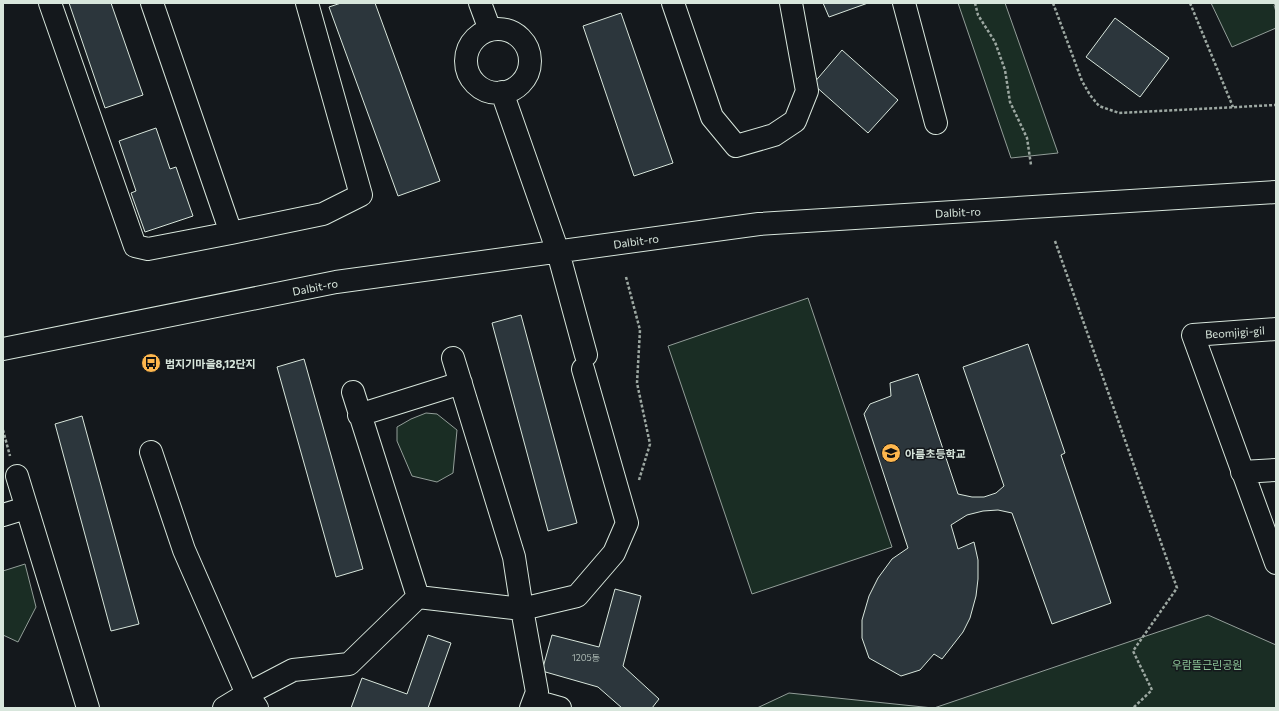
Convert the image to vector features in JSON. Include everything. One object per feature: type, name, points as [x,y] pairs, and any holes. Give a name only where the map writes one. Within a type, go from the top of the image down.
[{"type":"street","points":[[50,3],[134,246],[148,249],[322,214],[361,195],[307,3]]},
{"type":"street","points":[[152,3],[231,232]]},
{"type":"street","points":[[480,3],[490,30]]},
{"type":"street","points":[[673,3],[712,117],[736,146],[774,135],[795,121],[807,91],[791,3]]},
{"type":"street","points":[[904,3],[936,123]]},
{"type":"street","points":[[500,28],[519,36],[526,44],[530,64],[527,74],[521,83],[513,89],[502,92],[492,92],[482,88],[474,81],[469,72],[467,62],[468,51],[472,42],[480,35],[490,30],[500,28]]},
{"type":"street","points":[[418,597],[522,609],[577,596],[614,553],[628,523],[584,362],[558,252],[502,92]]},
{"type":"street","name":"Dalbit-ro","points":[[3,349],[336,282],[759,224],[1276,192]]},
{"type":"street","name":"Beomjigi-gil","points":[[1242,472],[1193,336],[1276,329]]},
{"type":"street","points":[[453,358],[514,556],[537,692],[533,704],[560,708]]},
{"type":"street","points":[[360,415],[461,383]]},
{"type":"street","points":[[353,392],[418,597]]},
{"type":"street","points":[[151,452],[184,550],[252,701]]},
{"type":"street","points":[[1276,470],[1242,472],[1276,563]]},
{"type":"street","points":[[17,476],[88,708]]},
{"type":"street","points":[[3,515],[26,508]]},
{"type":"street","points":[[224,708],[252,701],[293,670],[349,664],[418,597]]},
{"type":"path","points":[[975,3],[978,15],[996,42],[1005,70],[1010,102],[1027,138],[1031,165]]},
{"type":"path","points":[[1053,3],[1082,81],[1090,95],[1099,106],[1119,113],[1276,105]]},
{"type":"path","points":[[1190,3],[1233,107]]},
{"type":"path","points":[[1055,241],[1177,588],[1133,651],[1152,690],[1133,708]]},
{"type":"path","points":[[624,508],[635,492],[650,444],[637,383],[640,330],[626,277]]},
{"type":"path","points":[[3,430],[5,438]]},
{"type":"green space","points":[[958,3],[1005,3],[1058,153],[1011,158]]},
{"type":"green space","points":[[1211,3],[1276,3],[1274,5],[1276,12],[1276,28],[1232,47]]},
{"type":"green space","points":[[808,298],[892,547],[752,594],[668,346]]},
{"type":"green space","points":[[426,413],[437,414],[457,430],[453,473],[437,482],[412,476],[397,441],[397,427]]},
{"type":"green space","points":[[25,564],[36,607],[18,642],[3,635],[3,571]]},
{"type":"green space","name":"우람뜰근린공원","points":[[1208,615],[1276,645],[1276,708],[934,708]]},
{"type":"green space","points":[[789,693],[933,708],[757,708]]},
{"type":"building","points":[[69,3],[111,3],[143,95],[105,108]]},
{"type":"building","points":[[341,3],[375,3],[440,181],[398,196],[329,7]]},
{"type":"building","points":[[823,3],[868,3],[829,17]]},
{"type":"building","points":[[621,13],[673,163],[634,176],[583,26]]},
{"type":"building","points":[[1115,18],[1169,58],[1140,97],[1086,57]]},
{"type":"building","points":[[842,50],[898,100],[868,133],[813,84]]},
{"type":"building","points":[[156,128],[170,169],[176,167],[193,216],[145,232],[131,193],[136,191],[119,141]]},
{"type":"building","points":[[521,315],[577,523],[548,531],[492,323]]},
{"type":"building","points":[[1028,344],[1065,453],[1061,455],[1111,603],[1052,624],[1012,513],[998,510],[983,511],[967,515],[951,525],[958,549],[974,542],[978,560],[976,596],[970,618],[963,632],[942,659],[934,654],[920,670],[901,676],[869,658],[862,638],[862,620],[869,596],[878,578],[892,559],[908,548],[864,414],[870,404],[891,396],[890,383],[918,374],[958,494],[972,497],[984,497],[996,493],[1004,486],[963,367]]},
{"type":"building","points":[[304,359],[363,569],[336,577],[277,367]]},
{"type":"building","points":[[82,416],[139,624],[111,631],[55,424]]},
{"type":"building","points":[[615,589],[641,596],[623,666],[659,699],[652,708],[622,708],[598,687],[542,671],[552,635],[599,647]]},
{"type":"building","points":[[428,635],[451,643],[428,708],[351,708],[362,678],[407,694]]},
{"type":"place","name":"범지기마을8,12단지","points":[[151,363]]},
{"type":"place","name":"아름초등학교","points":[[891,453]]}]
